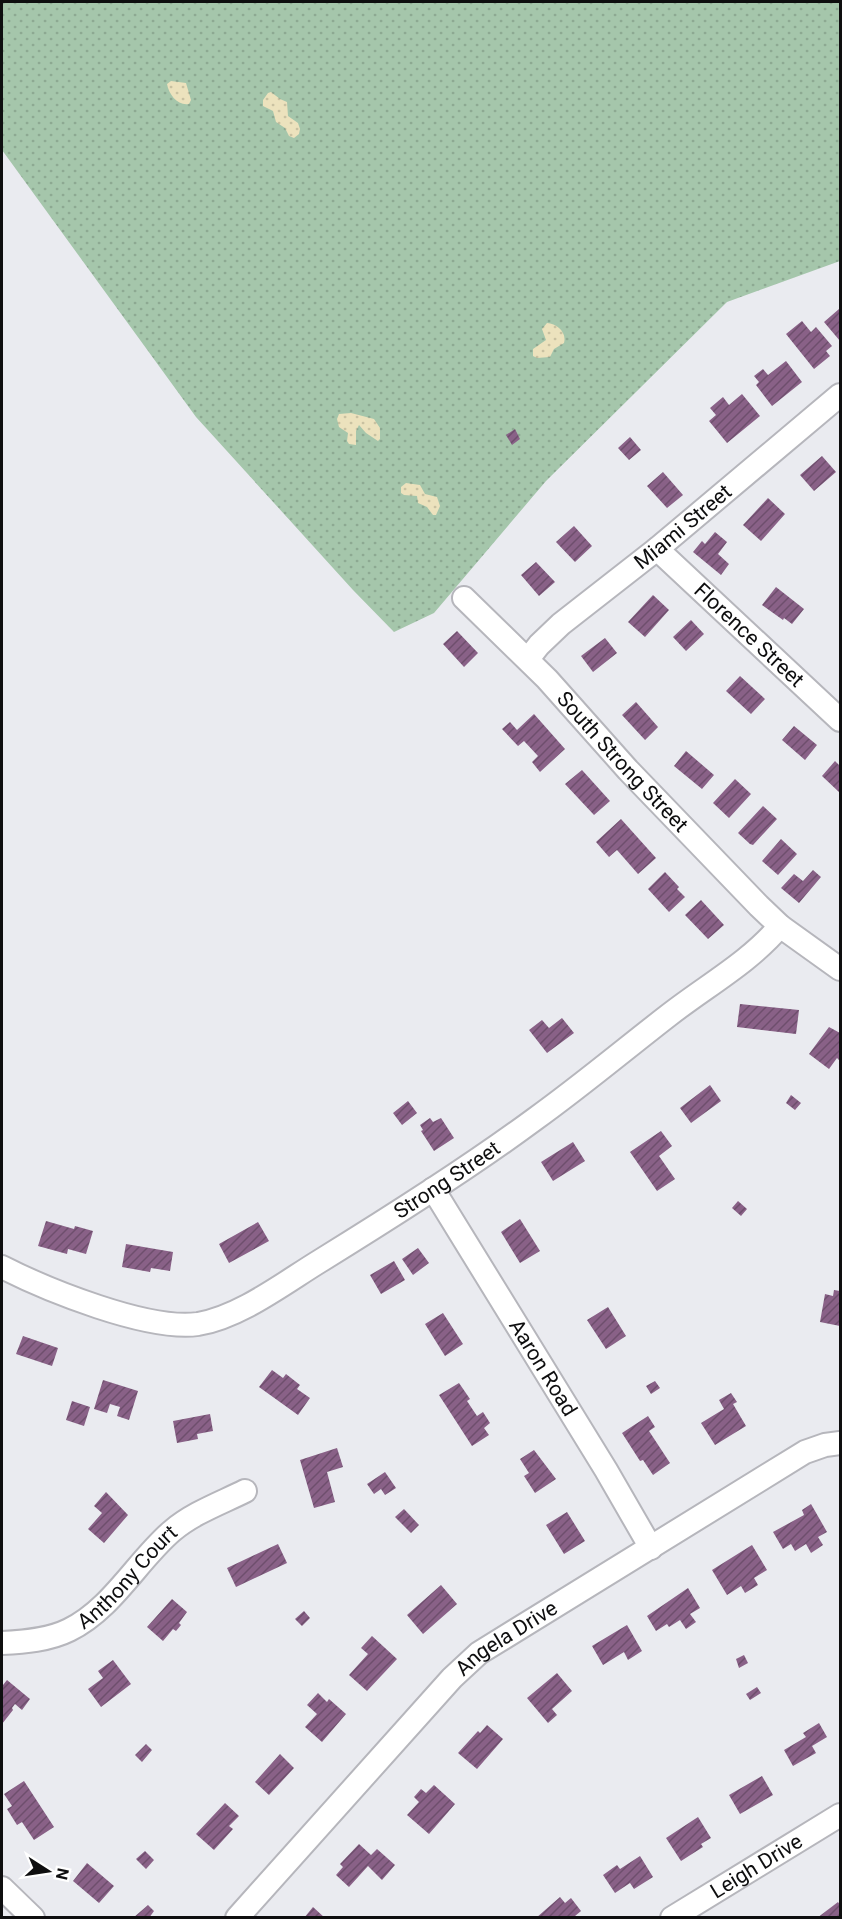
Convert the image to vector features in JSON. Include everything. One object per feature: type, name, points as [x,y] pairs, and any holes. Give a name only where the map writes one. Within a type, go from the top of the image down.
[{"type":"street","name":"Miami Street","points":[[528,659],[561,624],[657,549],[840,395]]},
{"type":"street","name":"Florence Street","points":[[657,549],[840,720]]},
{"type":"street","name":"South Strong Street","points":[[464,598],[528,659],[648,791],[780,926]]},
{"type":"street","points":[[780,926],[840,969]]},
{"type":"street","name":"Strong Street","points":[[2,1267],[68,1295],[136,1318],[164,1324],[183,1325],[199,1324],[223,1317],[247,1305],[433,1189],[552,1107],[688,1000],[765,945],[780,926]]},
{"type":"street","name":"Aaron Road","points":[[433,1189],[594,1450],[651,1548]]},
{"type":"street","name":"Angela Drive","points":[[237,1917],[452,1678],[479,1653],[805,1452],[840,1443]]},
{"type":"street","name":"Anthony Court","points":[[2,1643],[54,1636],[70,1630],[103,1605],[172,1531],[190,1518],[245,1491]]},
{"type":"street","name":"Leigh Drive","points":[[672,1917],[840,1815]]},
{"type":"street","points":[[2,1888],[33,1917]]},
{"type":"green space","points":[[2,2],[840,2],[840,261],[727,302],[546,481],[434,613],[394,632],[196,417],[2,150]]},
{"type":"sand","points":[[171,81],[186,83],[191,100],[189,104],[181,103],[172,96],[167,84]]},
{"type":"sand","points":[[271,92],[287,102],[288,116],[298,123],[299,134],[294,138],[289,136],[285,128],[276,122],[273,111],[263,106],[263,100]]},
{"type":"sand","points":[[547,323],[560,329],[564,335],[564,343],[554,349],[550,357],[537,358],[533,356],[533,349],[546,340],[542,329]]},
{"type":"sand","points":[[351,413],[374,419],[380,428],[380,439],[378,441],[366,433],[359,425],[356,431],[356,445],[349,444],[348,433],[339,427],[337,419],[339,414]]},
{"type":"sand","points":[[406,483],[420,485],[425,494],[437,497],[440,506],[436,515],[418,503],[417,496],[401,493],[401,487]]},
{"type":"building","points":[[839,309],[840,311],[840,341],[824,322]]},
{"type":"building","points":[[802,321],[811,332],[816,327],[832,346],[826,351],[830,356],[814,369],[786,334]]},
{"type":"building","points":[[786,361],[802,382],[772,406],[756,385],[759,382],[754,376],[763,369],[768,375]]},
{"type":"building","points":[[742,394],[760,416],[727,443],[709,421],[716,415],[710,408],[723,397],[729,405]]},
{"type":"building","points":[[515,429],[520,439],[512,445],[506,435]]},
{"type":"building","points":[[630,437],[641,450],[629,460],[618,448]]},
{"type":"building","points":[[822,456],[836,472],[814,491],[800,475]]},
{"type":"building","points":[[663,472],[683,495],[667,508],[647,486]]},
{"type":"building","points":[[768,498],[785,514],[761,541],[743,525]]},
{"type":"building","points":[[574,526],[592,546],[575,562],[556,542]]},
{"type":"building","points":[[715,532],[727,542],[718,554],[729,564],[721,575],[693,552],[702,541],[705,544]]},
{"type":"building","points":[[536,562],[555,582],[539,596],[521,575]]},
{"type":"building","points":[[776,587],[804,609],[792,624],[762,605]]},
{"type":"building","points":[[653,595],[669,610],[645,637],[628,622]]},
{"type":"building","points":[[691,620],[704,634],[686,651],[673,637]]},
{"type":"building","points":[[457,631],[478,653],[464,667],[443,644]]},
{"type":"building","points":[[605,638],[617,653],[593,672],[581,656]]},
{"type":"building","points":[[740,676],[765,699],[751,714],[726,691]]},
{"type":"building","points":[[636,702],[658,727],[645,740],[622,715]]},
{"type":"building","points":[[534,714],[565,749],[540,772],[532,762],[538,756],[524,741],[518,746],[502,729],[510,722],[517,730]]},
{"type":"building","points":[[794,726],[817,745],[805,760],[782,740]]},
{"type":"building","points":[[686,751],[714,775],[702,789],[674,766]]},
{"type":"building","points":[[835,761],[840,766],[840,793],[822,776]]},
{"type":"building","points":[[582,770],[610,801],[594,815],[565,784]]},
{"type":"building","points":[[735,779],[751,794],[729,818],[713,803]]},
{"type":"building","points":[[763,806],[777,819],[753,845],[738,833]]},
{"type":"building","points":[[621,819],[656,858],[638,874],[617,850],[609,857],[596,842]]},
{"type":"building","points":[[781,839],[797,854],[778,875],[762,861]]},
{"type":"building","points":[[813,870],[821,877],[799,903],[781,888],[794,874],[803,881]]},
{"type":"building","points":[[665,872],[685,897],[669,912],[648,889]]},
{"type":"building","points":[[701,900],[724,925],[708,939],[685,915]]},
{"type":"building","points":[[740,1004],[799,1010],[796,1034],[737,1027]]},
{"type":"building","points":[[562,1018],[574,1033],[547,1053],[529,1030],[542,1020],[549,1028]]},
{"type":"building","points":[[829,1027],[840,1033],[840,1061],[837,1058],[829,1069],[809,1054]]},
{"type":"building","points":[[710,1085],[721,1101],[691,1123],[680,1108]]},
{"type":"building","points":[[791,1095],[801,1103],[795,1110],[786,1103]]},
{"type":"building","points":[[408,1101],[417,1113],[402,1125],[393,1113]]},
{"type":"building","points":[[430,1118],[433,1122],[441,1118],[454,1138],[434,1151],[421,1131],[423,1130],[420,1125]]},
{"type":"building","points":[[661,1131],[672,1146],[659,1156],[675,1179],[657,1191],[630,1152]]},
{"type":"building","points":[[573,1142],[585,1161],[553,1181],[541,1162]]},
{"type":"building","points":[[738,1201],[747,1209],[741,1216],[732,1208]]},
{"type":"building","points":[[520,1219],[540,1251],[520,1263],[501,1232]]},
{"type":"building","points":[[46,1221],[74,1229],[75,1226],[93,1231],[86,1254],[68,1249],[67,1254],[38,1246]]},
{"type":"building","points":[[258,1222],[269,1241],[229,1263],[219,1244]]},
{"type":"building","points":[[126,1244],[173,1252],[170,1271],[151,1268],[150,1272],[122,1267]]},
{"type":"building","points":[[418,1248],[429,1263],[413,1275],[402,1259]]},
{"type":"building","points":[[394,1261],[405,1280],[381,1294],[370,1275]]},
{"type":"building","points":[[834,1290],[840,1291],[840,1326],[820,1322],[825,1294],[833,1296]]},
{"type":"building","points":[[608,1307],[626,1336],[606,1349],[587,1320]]},
{"type":"building","points":[[443,1313],[463,1344],[445,1356],[425,1324]]},
{"type":"building","points":[[23,1336],[58,1348],[52,1366],[16,1354]]},
{"type":"building","points":[[272,1370],[283,1378],[286,1374],[300,1385],[297,1389],[310,1398],[298,1415],[259,1387]]},
{"type":"building","points":[[103,1380],[138,1391],[129,1420],[117,1416],[120,1407],[110,1404],[107,1413],[94,1409]]},
{"type":"building","points":[[655,1381],[660,1388],[651,1394],[646,1386]]},
{"type":"building","points":[[459,1383],[470,1399],[467,1401],[477,1416],[483,1412],[490,1423],[484,1428],[489,1435],[472,1446],[439,1395]]},
{"type":"building","points":[[731,1393],[737,1402],[733,1404],[746,1426],[715,1445],[701,1423],[724,1409],[719,1400]]},
{"type":"building","points":[[72,1401],[90,1407],[84,1426],[66,1420]]},
{"type":"building","points":[[210,1414],[213,1431],[197,1434],[198,1439],[177,1443],[173,1421]]},
{"type":"building","points":[[648,1416],[655,1427],[649,1431],[670,1463],[653,1475],[643,1460],[640,1461],[622,1433]]},
{"type":"building","points":[[337,1448],[343,1467],[327,1472],[335,1502],[314,1508],[300,1460]]},
{"type":"building","points":[[534,1450],[556,1479],[535,1493],[524,1476],[529,1473],[520,1459]]},
{"type":"building","points":[[385,1472],[396,1488],[385,1495],[381,1489],[374,1494],[367,1484]]},
{"type":"building","points":[[106,1492],[128,1515],[104,1543],[88,1529],[102,1513],[94,1506]]},
{"type":"building","points":[[811,1504],[827,1532],[818,1537],[823,1545],[811,1553],[806,1544],[795,1551],[791,1544],[783,1549],[773,1532],[804,1515],[802,1510]]},
{"type":"building","points":[[404,1509],[419,1525],[411,1533],[395,1517]]},
{"type":"building","points":[[567,1512],[585,1541],[564,1554],[546,1525]]},
{"type":"building","points":[[278,1544],[287,1563],[236,1587],[227,1568]]},
{"type":"building","points":[[752,1545],[767,1570],[754,1578],[758,1585],[745,1593],[741,1586],[727,1595],[712,1570]]},
{"type":"building","points":[[441,1585],[457,1604],[423,1634],[407,1615]]},
{"type":"building","points":[[688,1588],[700,1608],[690,1614],[696,1622],[686,1629],[680,1620],[656,1631],[647,1616]]},
{"type":"building","points":[[172,1599],[187,1612],[179,1623],[181,1625],[176,1631],[173,1629],[163,1641],[147,1627]]},
{"type":"building","points":[[304,1611],[310,1618],[302,1626],[295,1619]]},
{"type":"building","points":[[627,1625],[642,1651],[628,1660],[624,1652],[603,1665],[592,1646]]},
{"type":"building","points":[[372,1636],[397,1659],[367,1691],[349,1675],[368,1654],[361,1648]]},
{"type":"building","points":[[744,1655],[748,1663],[739,1668],[736,1659]]},
{"type":"building","points":[[113,1660],[131,1684],[101,1707],[88,1689],[103,1678],[98,1671]]},
{"type":"building","points":[[557,1673],[572,1691],[552,1709],[557,1715],[548,1723],[527,1698]]},
{"type":"building","points":[[7,1680],[30,1699],[22,1710],[15,1704],[2,1724],[2,1684]]},
{"type":"building","points":[[757,1687],[761,1693],[750,1700],[746,1694]]},
{"type":"building","points":[[318,1693],[327,1702],[329,1699],[346,1714],[322,1742],[305,1727],[317,1714],[307,1705]]},
{"type":"building","points":[[819,1723],[827,1737],[812,1746],[816,1753],[793,1766],[784,1750],[806,1737],[803,1733]]},
{"type":"building","points":[[487,1725],[503,1739],[477,1769],[458,1753],[478,1731],[480,1733]]},
{"type":"building","points":[[146,1744],[152,1750],[142,1762],[135,1755]]},
{"type":"building","points":[[280,1754],[294,1768],[269,1795],[255,1782]]},
{"type":"building","points":[[762,1776],[773,1795],[740,1814],[729,1795]]},
{"type":"building","points":[[24,1781],[54,1827],[34,1840],[22,1822],[17,1825],[7,1809],[12,1806],[4,1794]]},
{"type":"building","points":[[434,1785],[455,1804],[429,1834],[407,1815],[419,1802],[414,1797],[421,1789],[426,1793]]},
{"type":"building","points":[[225,1803],[239,1816],[229,1826],[233,1829],[214,1850],[196,1834]]},
{"type":"building","points":[[698,1817],[711,1838],[701,1844],[703,1847],[681,1861],[666,1838]]},
{"type":"building","points":[[359,1844],[371,1855],[377,1849],[395,1865],[382,1880],[368,1866],[349,1887],[336,1875],[343,1867],[340,1864]]},
{"type":"building","points":[[145,1851],[154,1860],[146,1869],[136,1859]]},
{"type":"building","points":[[640,1856],[653,1877],[634,1889],[630,1883],[615,1893],[603,1875],[617,1865],[620,1869]]},
{"type":"building","points":[[87,1863],[114,1886],[99,1903],[73,1881]]},
{"type":"building","points":[[560,1897],[565,1903],[571,1898],[581,1911],[575,1916],[578,1918],[536,1918]]},
{"type":"building","points":[[838,1902],[840,1918],[817,1918]]},
{"type":"building","points":[[148,1905],[154,1911],[149,1918],[133,1918]]},
{"type":"building","points":[[313,1907],[325,1918],[304,1918]]}]
